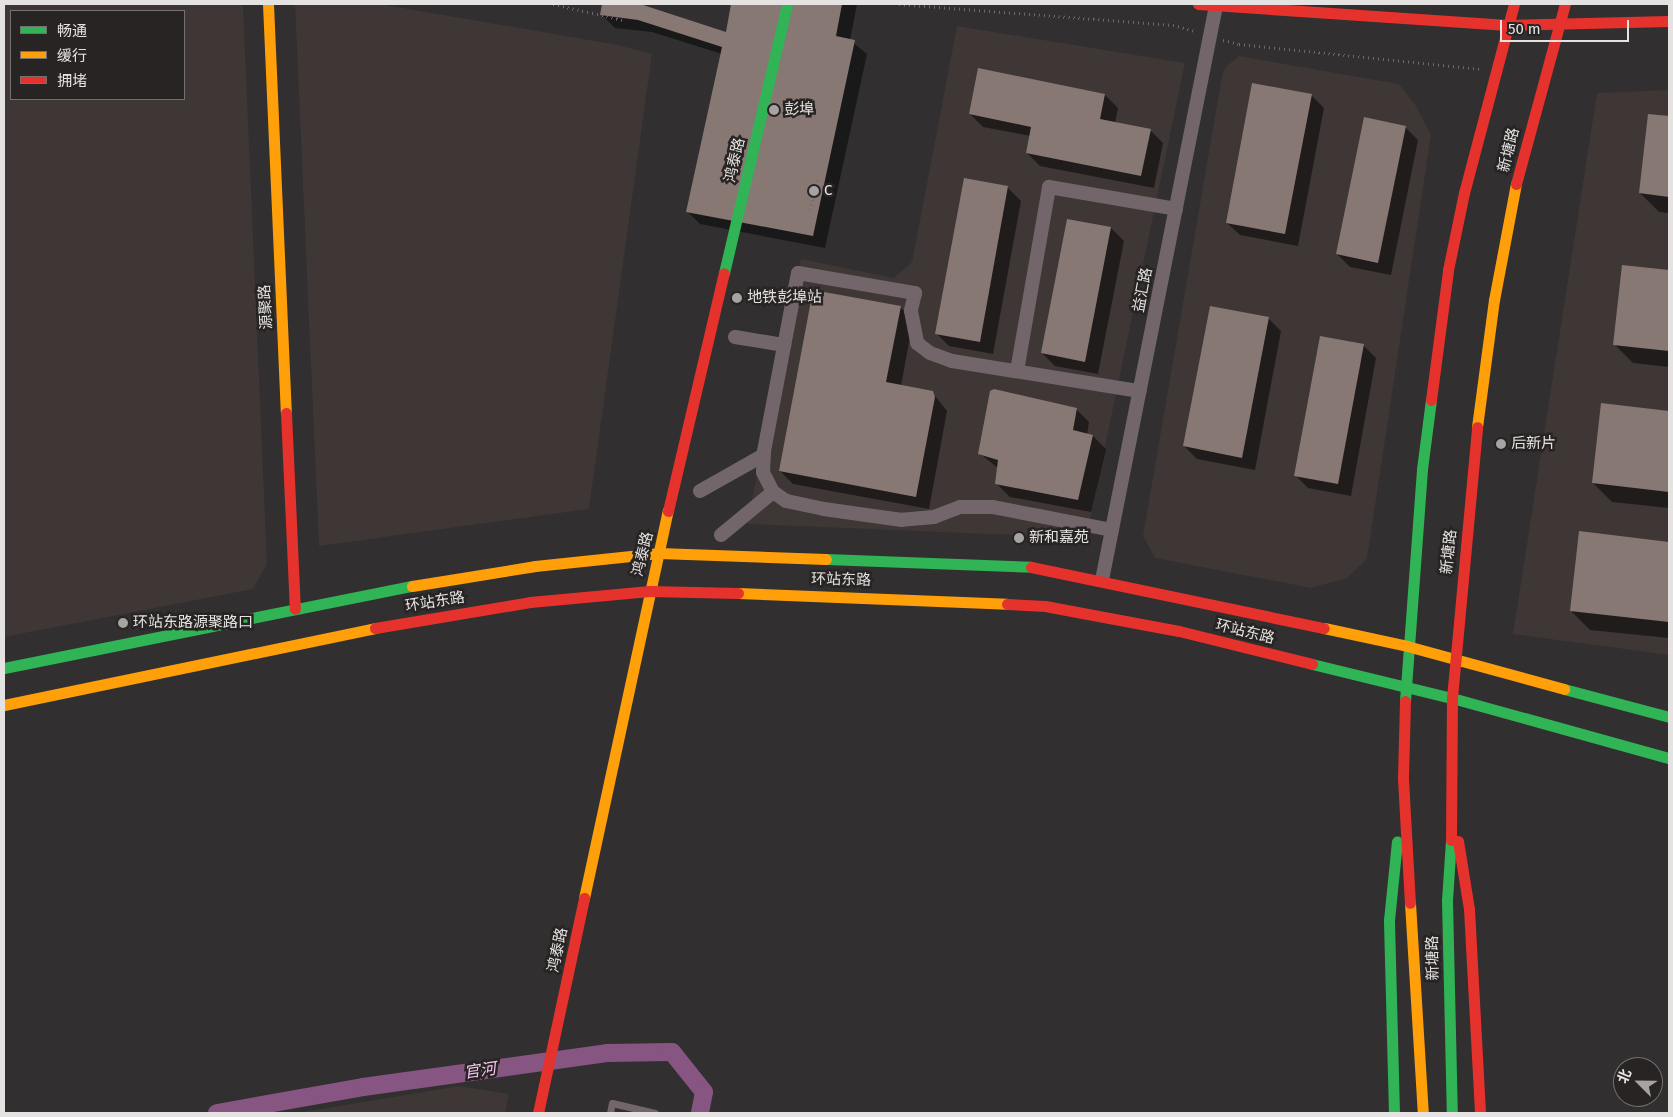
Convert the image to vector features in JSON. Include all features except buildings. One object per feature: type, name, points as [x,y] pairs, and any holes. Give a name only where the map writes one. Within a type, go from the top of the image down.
[{"type":"main road","name":"源聚路","points":[[268,4],[295,609]]},
{"type":"main road","name":"鸿泰路","points":[[538,1113],[649,592],[786,4]]},
{"type":"main road","points":[[1198,4],[1558,26],[1669,21]]},
{"type":"main road","name":"新塘路","points":[[1422,1113],[1403,779],[1407,646],[1422,469],[1448,270],[1464,193],[1507,24],[1514,4]]},
{"type":"main road","name":"新塘路","points":[[1452,1113],[1447,900],[1452,805],[1452,698],[1454,660],[1476,440],[1494,300],[1516,183],[1565,4]]},
{"type":"main road","name":"环站东路","points":[[4,668],[295,609],[535,566],[659,553],[1039,567],[1407,646],[1669,717]]},
{"type":"main road","name":"环站东路","points":[[4,705],[409,621],[530,602],[649,592],[873,596],[1046,606],[1179,630],[1452,698],[1669,758]]},
{"type":"main road","points":[[1394,1113],[1389,920],[1403,779]]},
{"type":"main road","points":[[1452,805],[1469,909],[1480,1113]]},
{"type":"street","name":"益汇路","points":[[1102,580],[1176,209],[1222,6]]},
{"type":"street","points":[[1017,371],[1049,187],[1176,209]]},
{"type":"street","points":[[1112,530],[993,507],[960,507],[934,517],[902,520],[786,501],[773,492],[763,472],[764,455],[798,273],[915,293],[911,311],[917,342],[930,353],[952,361],[1140,391]]},
{"type":"street","points":[[735,336],[784,344]]},
{"type":"street","points":[[700,490],[764,455]]},
{"type":"street","points":[[721,535],[773,492]]},
{"type":"lane","points":[[610,1113],[612,1103],[655,1113]]},
{"type":"path","points":[[553,4],[623,20]]},
{"type":"path","points":[[810,210],[818,178]]},
{"type":"shaded area","points":[[4,4],[243,4],[267,564],[253,589],[4,637]]},
{"type":"shaded area","points":[[295,4],[380,4],[618,45],[652,54],[589,509],[319,546]]},
{"type":"shaded area","points":[[957,26],[1185,63],[1086,538],[747,524],[801,259],[894,278],[912,262]]},
{"type":"shaded area","points":[[1239,56],[1399,84],[1416,106],[1431,135],[1367,559],[1347,578],[1311,588],[1155,558],[1143,536],[1222,76],[1226,67]]},
{"type":"shaded area","points":[[1669,90],[1669,655],[1513,634],[1597,93]]},
{"type":"shaded area","points":[[459,1086],[509,1094],[505,1113],[297,1113]]},
{"type":"waterway","name":"官河","points":[[217,1113],[363,1087],[607,1053],[672,1052],[704,1092],[700,1113]]},
{"type":"traffic: fast","points":[[724,273],[787,4]]},
{"type":"traffic: fast","points":[[1405,701],[1422,469],[1431,400]]},
{"type":"traffic: fast","points":[[826,559],[1031,567]]},
{"type":"traffic: fast","points":[[4,668],[412,586]]},
{"type":"traffic: fast","points":[[1312,664],[1452,698],[1669,758]]},
{"type":"traffic: fast","points":[[1564,689],[1669,717]]},
{"type":"traffic: fast","points":[[1451,840],[1447,900],[1452,1113]]},
{"type":"traffic: fast","points":[[1394,1113],[1389,920],[1397,841]]},
{"type":"traffic: slow","points":[[268,4],[286,413]]},
{"type":"traffic: slow","points":[[1477,427],[1494,300],[1516,184]]},
{"type":"traffic: slow","points":[[584,898],[668,511]]},
{"type":"traffic: slow","points":[[412,586],[535,566],[659,553],[826,559]]},
{"type":"traffic: slow","points":[[738,593],[1007,604]]},
{"type":"traffic: slow","points":[[4,705],[375,628]]},
{"type":"traffic: slow","points":[[1324,628],[1407,646],[1564,689]]},
{"type":"traffic: slow","points":[[1410,903],[1423,1113]]},
{"type":"traffic: jam","points":[[1198,4],[1507,25],[1669,21]]},
{"type":"traffic: jam","points":[[1431,400],[1448,270],[1464,193],[1514,4]]},
{"type":"traffic: jam","points":[[1516,184],[1565,4]]},
{"type":"traffic: jam","points":[[668,511],[724,273]]},
{"type":"traffic: jam","points":[[286,413],[295,609]]},
{"type":"traffic: jam","points":[[1451,840],[1452,698],[1477,427]]},
{"type":"traffic: jam","points":[[1031,567],[1324,628]]},
{"type":"traffic: jam","points":[[375,628],[530,602],[649,591],[738,593]]},
{"type":"traffic: jam","points":[[1007,604],[1045,606],[1179,631],[1312,664]]},
{"type":"traffic: jam","points":[[1405,701],[1403,779],[1410,903]]},
{"type":"traffic: jam","points":[[1458,841],[1469,909],[1480,1113]]},
{"type":"traffic: jam","points":[[538,1113],[584,898]]},
{"type":"place","name":"彭埠","points":[[774,110]]},
{"type":"place","name":"C","points":[[814,191]]},
{"type":"place","name":"地铁彭埠站","points":[[737,298]]},
{"type":"place","name":"后新片","points":[[1501,444]]},
{"type":"place","name":"新和嘉苑","points":[[1019,538]]},
{"type":"place","name":"环站东路源聚路口","points":[[123,623]]}]
